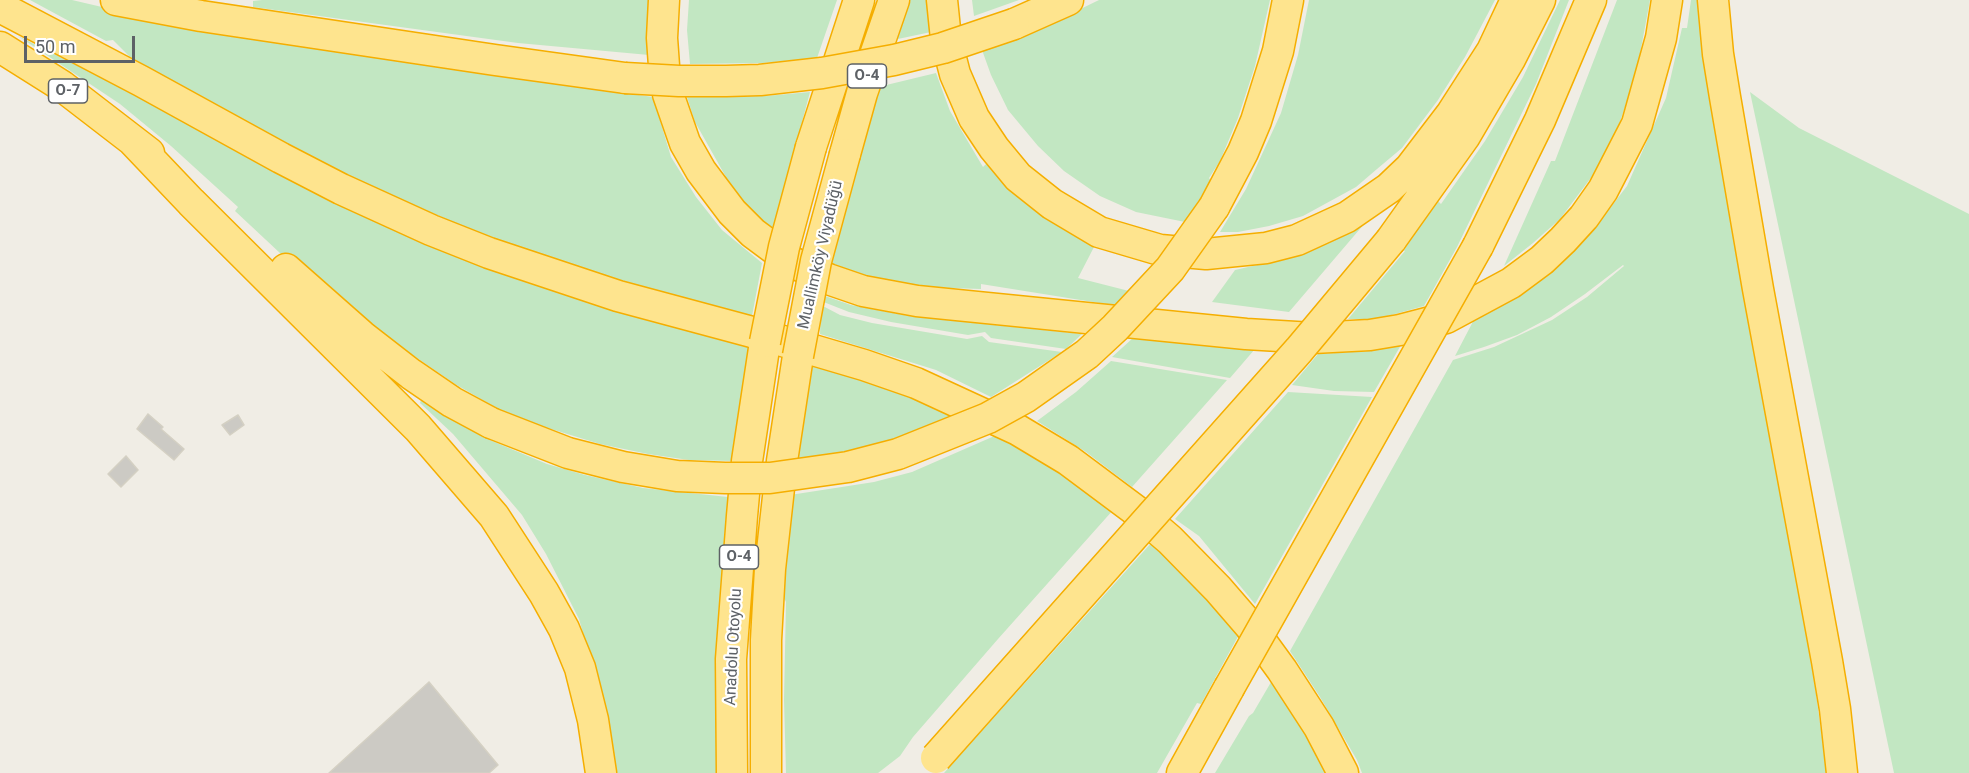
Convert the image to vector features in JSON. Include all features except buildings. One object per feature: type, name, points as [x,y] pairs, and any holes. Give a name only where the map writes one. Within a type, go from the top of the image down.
[{"type":"highway","points":[[116,0],[201,16],[542,67],[625,78],[726,81],[760,80],[822,73],[894,60],[943,48],[1014,24],[1068,0]]},
{"type":"highway","points":[[664,0],[662,38],[668,94],[685,143],[701,171],[732,212],[753,233],[792,262],[828,279],[863,291],[918,301],[1246,334],[1313,338],[1370,335],[1446,318],[1511,283],[1542,260],[1563,240],[1584,217],[1603,190],[1637,124],[1658,48],[1667,0]]},
{"type":"highway","name":"Anadolu Otoyolu","points":[[732,773],[731,659],[747,461],[765,342],[784,247],[811,147],[859,0]]},
{"type":"highway","name":"Muallimköy Viyadüğü","points":[[798,356],[816,261],[862,93],[894,0]]},
{"type":"highway","points":[[942,0],[946,39],[955,74],[974,118],[994,148],[1018,177],[1052,204],[1099,232],[1160,250],[1206,254],[1266,248],[1297,240],[1347,217],[1389,188],[1410,168],[1452,113],[1492,51],[1516,0]]},
{"type":"highway","points":[[132,140],[207,196],[362,336],[452,402],[491,423],[568,453],[623,467],[677,476],[770,478],[848,466],[898,454],[943,438],[988,418],[1026,397],[1087,354],[1151,291],[1191,242],[1214,207],[1243,152],[1256,121],[1278,51],[1288,0]]},
{"type":"highway","points":[[929,765],[1299,350],[1391,240],[1471,126],[1510,59],[1540,0]]},
{"type":"highway","points":[[1182,773],[1478,246],[1540,120],[1591,0]]},
{"type":"highway","points":[[1713,0],[1718,54],[1760,300],[1832,690],[1842,773]]},
{"type":"highway","points":[[0,7],[341,189],[431,230],[489,253],[618,296],[864,365],[916,383],[1018,430],[1068,460],[1135,510],[1170,540],[1218,589],[1250,626],[1282,670],[1319,727],[1343,773]]},
{"type":"highway","name":"O-7","points":[[0,47],[62,86],[132,140]]},
{"type":"highway","points":[[132,140],[191,202],[418,428],[494,516],[544,593],[564,629],[580,668],[593,720],[601,773]]},
{"type":"highway","name":"Anadolu Otoyolu","points":[[766,773],[766,640],[770,569],[782,460],[798,356]]},
{"type":"highway","points":[[514,548],[554,638],[576,728],[583,773]]},
{"type":"green space","points":[[30,0],[72,0],[132,14],[478,72],[653,97],[671,157],[696,197],[722,230],[762,263],[752,316],[671,297],[501,242],[375,189],[306,155],[130,57],[113,40],[106,41]]},
{"type":"green space","points":[[649,0],[647,23],[649,55],[518,43],[253,7],[253,1]]},
{"type":"green space","points":[[689,0],[837,0],[817,58],[763,63],[690,64],[687,30]]},
{"type":"green space","points":[[910,0],[927,0],[931,32],[893,40],[902,16]]},
{"type":"green space","points":[[972,0],[1019,0],[974,16]]},
{"type":"green space","points":[[1099,0],[1270,0],[1255,66],[1238,118],[1220,161],[1209,178],[1211,181],[1185,222],[1136,212],[1100,196],[1064,171],[1038,146],[1008,110],[991,75],[982,50],[1060,19]]},
{"type":"green space","points":[[1309,0],[1495,0],[1465,57],[1438,100],[1402,148],[1356,187],[1303,216],[1238,232],[1220,232],[1246,189],[1281,113],[1298,55]]},
{"type":"green space","points":[[1560,0],[1569,0],[1536,84],[1457,247],[1424,306],[1377,319],[1348,319],[1405,251],[1403,250],[1438,201],[1441,204],[1485,141],[1523,77]]},
{"type":"green space","points":[[1617,0],[1650,0],[1637,70],[1619,125],[1596,171],[1560,219],[1504,266],[1551,161],[1555,161]]},
{"type":"green space","points":[[1691,0],[1700,0],[1714,124],[1813,672],[1827,773],[1362,773],[1357,760],[1320,697],[1290,651],[1453,360],[1494,347],[1552,320],[1587,297],[1624,266],[1551,317],[1517,335],[1455,356],[1479,310],[1555,264],[1594,229],[1627,186],[1666,98],[1682,28],[1687,28]]},
{"type":"green space","points":[[18,36],[200,127],[749,343],[734,461],[689,460],[600,444],[525,421],[500,410],[455,384],[398,345],[296,268],[235,211],[238,207],[171,146],[120,104]]},
{"type":"green space","points":[[936,73],[950,111],[983,167],[987,163],[1094,247],[1078,278],[1129,291],[1118,306],[981,284],[981,289],[920,287],[831,270],[841,210],[878,87]]},
{"type":"green space","points":[[810,92],[774,234],[721,179],[726,177],[695,122],[687,97],[766,96]]},
{"type":"green space","points":[[1750,92],[1799,128],[1969,214],[1969,773],[1894,773]]},
{"type":"green space","points":[[1365,223],[1289,312],[1212,302],[1235,270],[1270,262],[1319,245]]},
{"type":"green space","points":[[822,295],[851,305],[909,316],[1082,334],[1066,349],[991,338],[985,332],[968,335],[891,322],[849,312],[821,301]]},
{"type":"green space","points":[[821,305],[840,315],[872,323],[967,339],[982,336],[989,342],[1062,352],[991,397],[936,370],[820,334]]},
{"type":"green space","points":[[1133,338],[1255,349],[1230,378],[1112,357]]},
{"type":"green space","points":[[1401,345],[1374,392],[1334,391],[1292,385],[1318,354],[1369,351]]},
{"type":"green space","points":[[813,361],[960,412],[913,433],[870,447],[797,460]]},
{"type":"green space","points":[[1111,361],[1227,380],[1132,487],[1086,452],[1037,421],[1076,392]]},
{"type":"green space","points":[[1288,392],[1372,397],[1255,604],[1199,536],[1175,519]]},
{"type":"green space","points":[[422,398],[485,438],[547,464],[643,488],[728,497],[716,674],[716,773],[615,773],[603,702],[579,619],[546,554],[522,515],[453,434],[420,403]]},
{"type":"green space","points":[[999,434],[1038,456],[1114,509],[913,737],[900,756],[878,773],[786,773],[784,700],[786,602],[782,593],[790,495],[874,482],[912,472]]},
{"type":"green space","points":[[1153,541],[1241,631],[1201,704],[1197,703],[1157,773],[944,773]]},
{"type":"green space","points":[[1274,677],[1329,773],[1215,773],[1253,713]]}]
